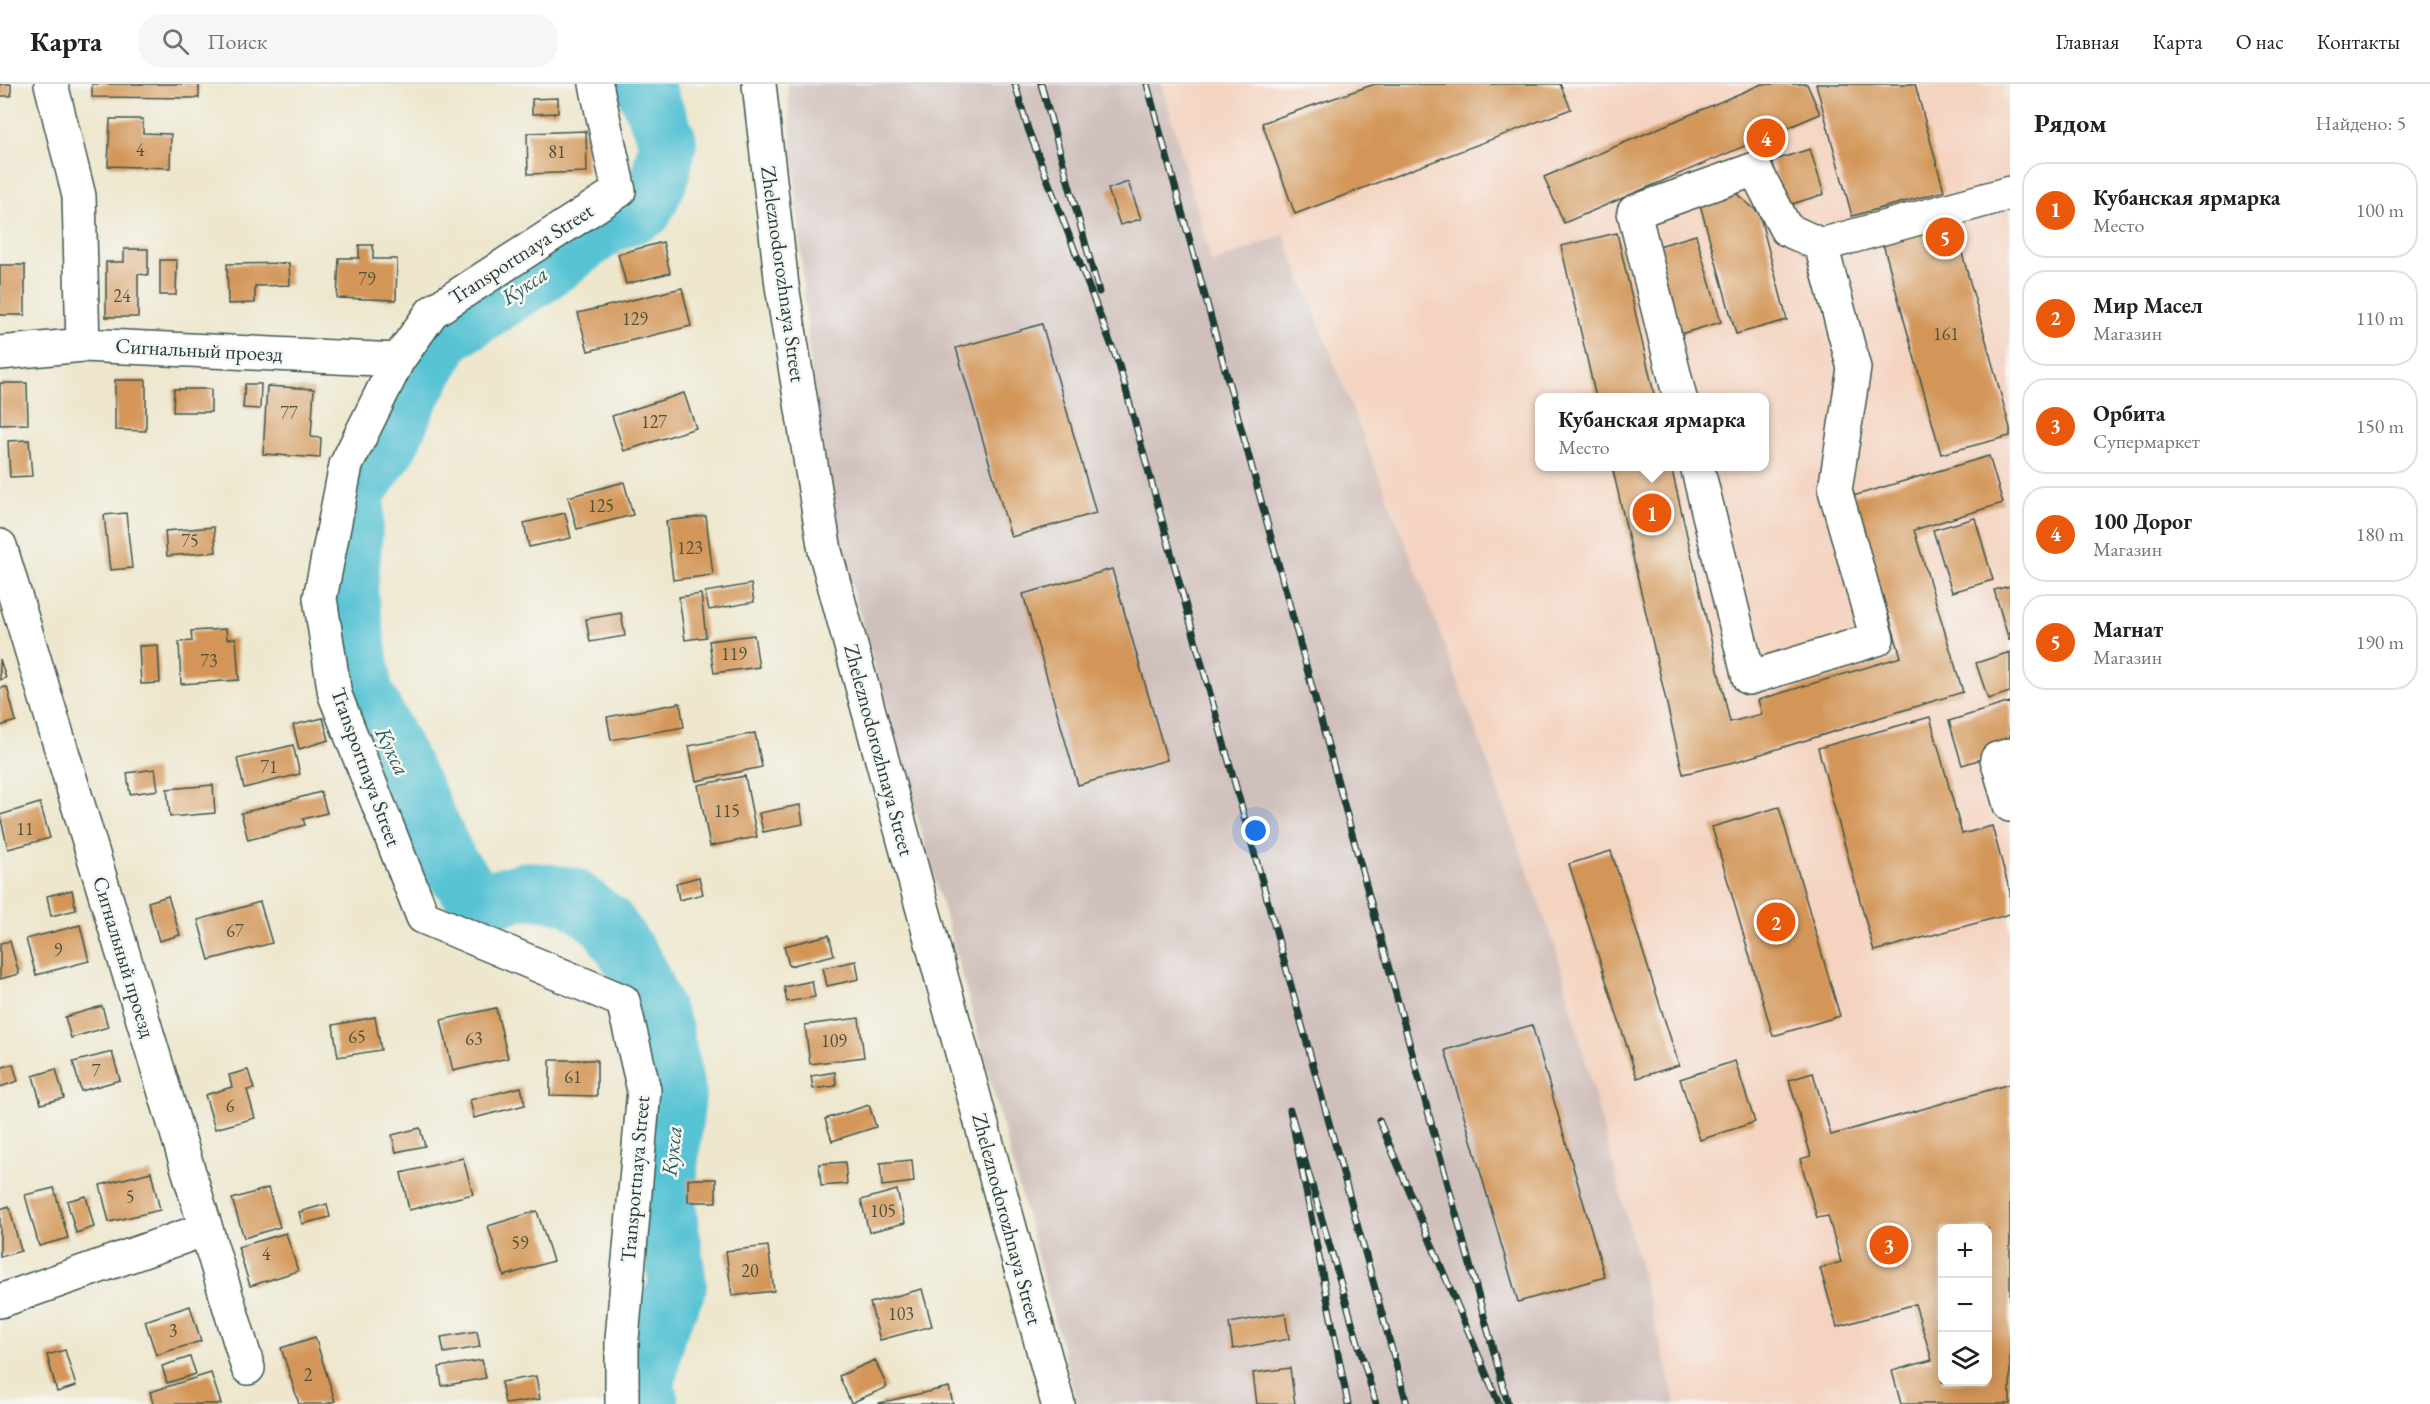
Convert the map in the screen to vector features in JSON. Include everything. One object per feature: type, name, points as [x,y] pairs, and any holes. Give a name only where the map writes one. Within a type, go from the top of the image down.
[{"type":"street","points":[[51,84],[79,196],[83,345]]},
{"type":"street","name":"Transportnaya Street","points":[[596,84],[620,191],[432,312],[398,360],[346,465],[320,598],[335,694],[423,917],[623,1001],[644,1090],[622,1339],[622,1404]]},
{"type":"street","name":"Zheleznodorozhnaya Street","points":[[759,84],[782,286],[825,551],[1058,1404]]},
{"type":"street","points":[[1679,393],[1634,212],[1755,169],[1786,229],[1821,245],[2010,193]]},
{"type":"street","points":[[1698,471],[1749,678],[1877,639],[1835,490],[1854,368],[1821,245]]},
{"type":"street","name":"Сигнальный проезд","points":[[0,353],[83,345],[398,360]]},
{"type":"street","name":"Сигнальный проезд","points":[[0,546],[248,1368]]},
{"type":"street","points":[[2010,755],[1997,759],[2010,805]]},
{"type":"street","points":[[0,1301],[206,1229]]},
{"type":"shaded area","points":[[787,84],[1162,84],[1212,263],[1284,235],[1429,603],[1556,948],[1676,1404],[1077,1404],[966,990],[838,537],[812,386]]},
{"type":"shaded area","points":[[1162,84],[2001,84],[2010,121],[2010,1404],[1676,1404],[1556,948],[1429,603],[1284,235],[1212,264]]},
{"type":"building","points":[[0,84],[11,84],[11,96],[0,96]]},
{"type":"building","points":[[92,84],[199,84],[199,98],[92,97]]},
{"type":"building","points":[[1375,84],[1560,84],[1571,109],[1295,214],[1262,123]]},
{"type":"building","points":[[1762,84],[1807,84],[1820,114],[1564,223],[1544,177]]},
{"type":"building","points":[[1816,84],[1915,84],[1944,191],[1852,216]]},
{"type":"building","points":[[558,98],[558,113],[532,114],[532,99]]},
{"type":"building","points":[[110,119],[143,119],[143,133],[171,134],[170,168],[108,166]]},
{"type":"building","points":[[586,131],[587,172],[528,174],[527,133]]},
{"type":"building","points":[[1810,149],[1824,194],[1786,206],[1772,161]]},
{"type":"building","points":[[1128,182],[1141,219],[1120,225],[1108,189]]},
{"type":"building","points":[[1732,190],[1759,213],[1787,320],[1736,334],[1699,201]]},
{"type":"building","points":[[1953,220],[2010,428],[2010,436],[1941,454],[1882,240]]},
{"type":"building","points":[[1617,233],[1654,393],[1595,393],[1561,246]]},
{"type":"building","points":[[1696,235],[1721,322],[1677,335],[1652,248]]},
{"type":"building","points":[[663,242],[670,273],[626,284],[618,254]]},
{"type":"building","points":[[359,245],[373,245],[373,259],[397,259],[396,300],[337,298],[339,258],[359,258]]},
{"type":"building","points":[[124,249],[148,249],[148,275],[138,274],[138,317],[106,317],[106,262],[124,262]]},
{"type":"building","points":[[160,260],[177,260],[176,295],[160,295]]},
{"type":"building","points":[[289,263],[290,285],[255,286],[255,303],[228,304],[227,264]]},
{"type":"building","points":[[0,265],[25,265],[25,315],[0,315]]},
{"type":"building","points":[[682,288],[691,326],[588,351],[578,313]]},
{"type":"building","points":[[1042,324],[1096,513],[1011,537],[956,348]]},
{"type":"building","points":[[115,380],[146,380],[146,431],[115,430]]},
{"type":"building","points":[[0,383],[27,383],[28,424],[0,425]]},
{"type":"building","points":[[245,384],[261,384],[260,409],[243,408]]},
{"type":"building","points":[[267,386],[314,389],[311,437],[321,438],[320,458],[263,454]]},
{"type":"building","points":[[174,389],[211,389],[211,412],[173,412]]},
{"type":"building","points":[[684,393],[696,428],[624,451],[612,416]]},
{"type":"building","points":[[29,440],[32,476],[10,477],[8,441]]},
{"type":"building","points":[[1989,456],[2003,503],[1914,530],[1963,692],[1738,761],[1683,774],[1613,471],[1672,471],[1730,722],[1762,714],[1758,700],[1901,657],[1853,496]]},
{"type":"building","points":[[624,482],[633,515],[577,529],[568,497]]},
{"type":"building","points":[[126,513],[132,568],[110,570],[104,515]]},
{"type":"building","points":[[565,513],[571,538],[529,547],[524,523]]},
{"type":"building","points":[[706,516],[713,575],[673,580],[666,521]]},
{"type":"building","points":[[1975,518],[1993,580],[1952,592],[1933,530]]},
{"type":"building","points":[[214,527],[216,552],[167,556],[165,531]]},
{"type":"building","points":[[1112,569],[1167,760],[1078,785],[1023,594]]},
{"type":"building","points":[[751,584],[754,602],[709,610],[705,592]]},
{"type":"building","points":[[2010,586],[2010,640],[2009,640],[1994,590]]},
{"type":"building","points":[[701,594],[706,637],[685,640],[679,597]]},
{"type":"building","points":[[621,613],[625,636],[590,642],[586,619]]},
{"type":"building","points":[[226,629],[227,639],[236,638],[239,680],[181,684],[179,642],[192,641],[191,631]]},
{"type":"building","points":[[754,635],[759,667],[714,673],[709,641]]},
{"type":"building","points":[[158,645],[160,683],[141,684],[139,646]]},
{"type":"building","points":[[2010,652],[2010,692],[1988,699],[1976,663]]},
{"type":"building","points":[[0,659],[6,678],[0,680]]},
{"type":"building","points":[[7,687],[16,721],[0,726],[0,688]]},
{"type":"building","points":[[2010,702],[2010,750],[1962,765],[1949,721]]},
{"type":"building","points":[[680,703],[684,727],[611,740],[607,717]]},
{"type":"building","points":[[1930,717],[1962,834],[1992,826],[2010,892],[2010,914],[1874,951],[1818,748]]},
{"type":"building","points":[[323,718],[329,740],[299,749],[293,725]]},
{"type":"building","points":[[755,733],[762,767],[696,781],[689,746]]},
{"type":"building","points":[[293,745],[300,774],[244,788],[237,759]]},
{"type":"building","points":[[155,769],[158,790],[130,794],[127,773]]},
{"type":"building","points":[[745,776],[757,837],[710,846],[698,785]]},
{"type":"building","points":[[213,785],[215,813],[170,817],[167,789]]},
{"type":"building","points":[[321,792],[327,813],[303,819],[305,825],[248,840],[241,813]]},
{"type":"building","points":[[40,803],[50,838],[8,849],[0,815]]},
{"type":"building","points":[[800,805],[803,824],[763,832],[759,813]]},
{"type":"building","points":[[1779,807],[1840,1016],[1773,1036],[1712,827]]},
{"type":"building","points":[[1611,851],[1679,1065],[1637,1078],[1569,864]]},
{"type":"building","points":[[699,877],[703,894],[679,900],[676,883]]},
{"type":"building","points":[[72,890],[76,910],[51,916],[47,896]]},
{"type":"building","points":[[168,896],[180,935],[159,941],[148,902]]},
{"type":"building","points":[[260,902],[272,943],[209,960],[198,920]]},
{"type":"building","points":[[80,925],[89,961],[36,975],[26,939]]},
{"type":"building","points":[[829,935],[834,955],[789,966],[784,946]]},
{"type":"building","points":[[10,941],[19,974],[0,979],[0,943]]},
{"type":"building","points":[[856,961],[859,979],[827,986],[823,968]]},
{"type":"building","points":[[812,981],[815,997],[787,1002],[784,987]]},
{"type":"building","points":[[102,1006],[108,1027],[71,1038],[65,1017]]},
{"type":"building","points":[[496,1008],[508,1058],[453,1071],[441,1020]]},
{"type":"building","points":[[375,1017],[381,1050],[338,1057],[333,1025]]},
{"type":"building","points":[[859,1018],[864,1057],[810,1064],[805,1025]]},
{"type":"building","points":[[1532,1025],[1605,1277],[1518,1302],[1445,1050]]},
{"type":"building","points":[[112,1052],[120,1080],[81,1091],[73,1062]]},
{"type":"building","points":[[550,1060],[597,1060],[597,1096],[550,1095]]},
{"type":"building","points":[[1735,1061],[1755,1122],[1700,1140],[1680,1079]]},
{"type":"building","points":[[13,1064],[18,1081],[0,1087],[0,1068]]},
{"type":"building","points":[[56,1069],[64,1098],[41,1104],[33,1076]]},
{"type":"building","points":[[248,1070],[254,1089],[247,1090],[255,1118],[215,1129],[205,1095],[232,1087],[229,1075]]},
{"type":"building","points":[[835,1072],[836,1086],[813,1089],[811,1076]]},
{"type":"building","points":[[1813,1073],[1831,1135],[2010,1084],[2010,1404],[1901,1404],[1892,1371],[1932,1360],[1915,1304],[1837,1327],[1820,1268],[1841,1262],[1828,1216],[1817,1218],[1800,1159],[1811,1156],[1789,1080]]},
{"type":"building","points":[[521,1087],[525,1105],[474,1118],[470,1100]]},
{"type":"building","points":[[869,1105],[876,1127],[832,1141],[825,1119]]},
{"type":"building","points":[[420,1128],[425,1146],[396,1152],[392,1135]]},
{"type":"building","points":[[463,1158],[473,1194],[409,1210],[401,1173]]},
{"type":"building","points":[[912,1160],[914,1182],[882,1186],[880,1163]]},
{"type":"building","points":[[845,1162],[847,1184],[821,1186],[819,1164]]},
{"type":"building","points":[[151,1172],[160,1210],[109,1222],[100,1185]]},
{"type":"building","points":[[688,1179],[716,1179],[716,1202],[688,1202]]},
{"type":"building","points":[[54,1188],[68,1238],[39,1246],[25,1195]]},
{"type":"building","points":[[268,1188],[280,1227],[244,1238],[232,1199]]},
{"type":"building","points":[[897,1190],[905,1223],[869,1232],[861,1200]]},
{"type":"building","points":[[86,1196],[94,1227],[76,1233],[67,1201]]},
{"type":"building","points":[[327,1204],[330,1217],[302,1224],[299,1212]]},
{"type":"building","points":[[9,1206],[21,1251],[0,1257],[0,1209]]},
{"type":"building","points":[[537,1211],[553,1261],[504,1276],[488,1226]]},
{"type":"building","points":[[286,1233],[298,1271],[250,1286],[238,1247]]},
{"type":"building","points":[[768,1246],[774,1291],[732,1296],[726,1251]]},
{"type":"building","points":[[922,1289],[932,1326],[880,1340],[870,1303]]},
{"type":"building","points":[[190,1306],[201,1341],[156,1355],[145,1321]]},
{"type":"building","points":[[1285,1313],[1289,1339],[1233,1349],[1229,1323]]},
{"type":"building","points":[[477,1331],[480,1347],[444,1353],[441,1337]]},
{"type":"building","points":[[315,1337],[335,1401],[326,1404],[299,1404],[281,1348]]},
{"type":"building","points":[[65,1350],[76,1386],[57,1392],[47,1355]]},
{"type":"building","points":[[190,1357],[196,1374],[167,1383],[162,1366]]},
{"type":"building","points":[[482,1360],[486,1378],[442,1386],[439,1367]]},
{"type":"building","points":[[875,1360],[887,1387],[851,1403],[839,1376]]},
{"type":"building","points":[[1290,1368],[1295,1404],[1257,1404],[1253,1373]]},
{"type":"building","points":[[211,1373],[221,1404],[153,1404],[150,1392]]},
{"type":"building","points":[[536,1376],[540,1399],[505,1404],[501,1382]]},
{"type":"building","points":[[949,1387],[953,1404],[879,1404],[879,1403]]},
{"type":"waterway","name":"Кукса","points":[[643,84],[668,141],[660,177],[644,210],[608,225],[539,276],[445,336],[409,399],[390,443],[357,491],[349,591],[364,692],[449,864],[480,903],[527,890],[571,896],[607,923],[636,966],[664,1031],[677,1095],[666,1197],[678,1286],[657,1331],[646,1385],[650,1404]]},
{"type":"railway","points":[[1015,84],[1028,129],[1119,365],[1407,1404]]},
{"type":"railway","points":[[1041,84],[1099,292]]},
{"type":"railway","points":[[1147,84],[1508,1404]]},
{"type":"railway","points":[[1348,1404],[1290,1110],[1376,1404]]},
{"type":"railway","points":[[1379,1120],[1499,1404]]},
{"type":"place","name":"100 Дорог","points":[[1766,138]]},
{"type":"place","name":"Магнат","points":[[1945,237]]},
{"type":"place","name":"Кубанская ярмарка","points":[[1652,513]]},
{"type":"place","name":"Мир Масел","points":[[1776,922]]},
{"type":"place","name":"Орбита","points":[[1889,1245]]}]
